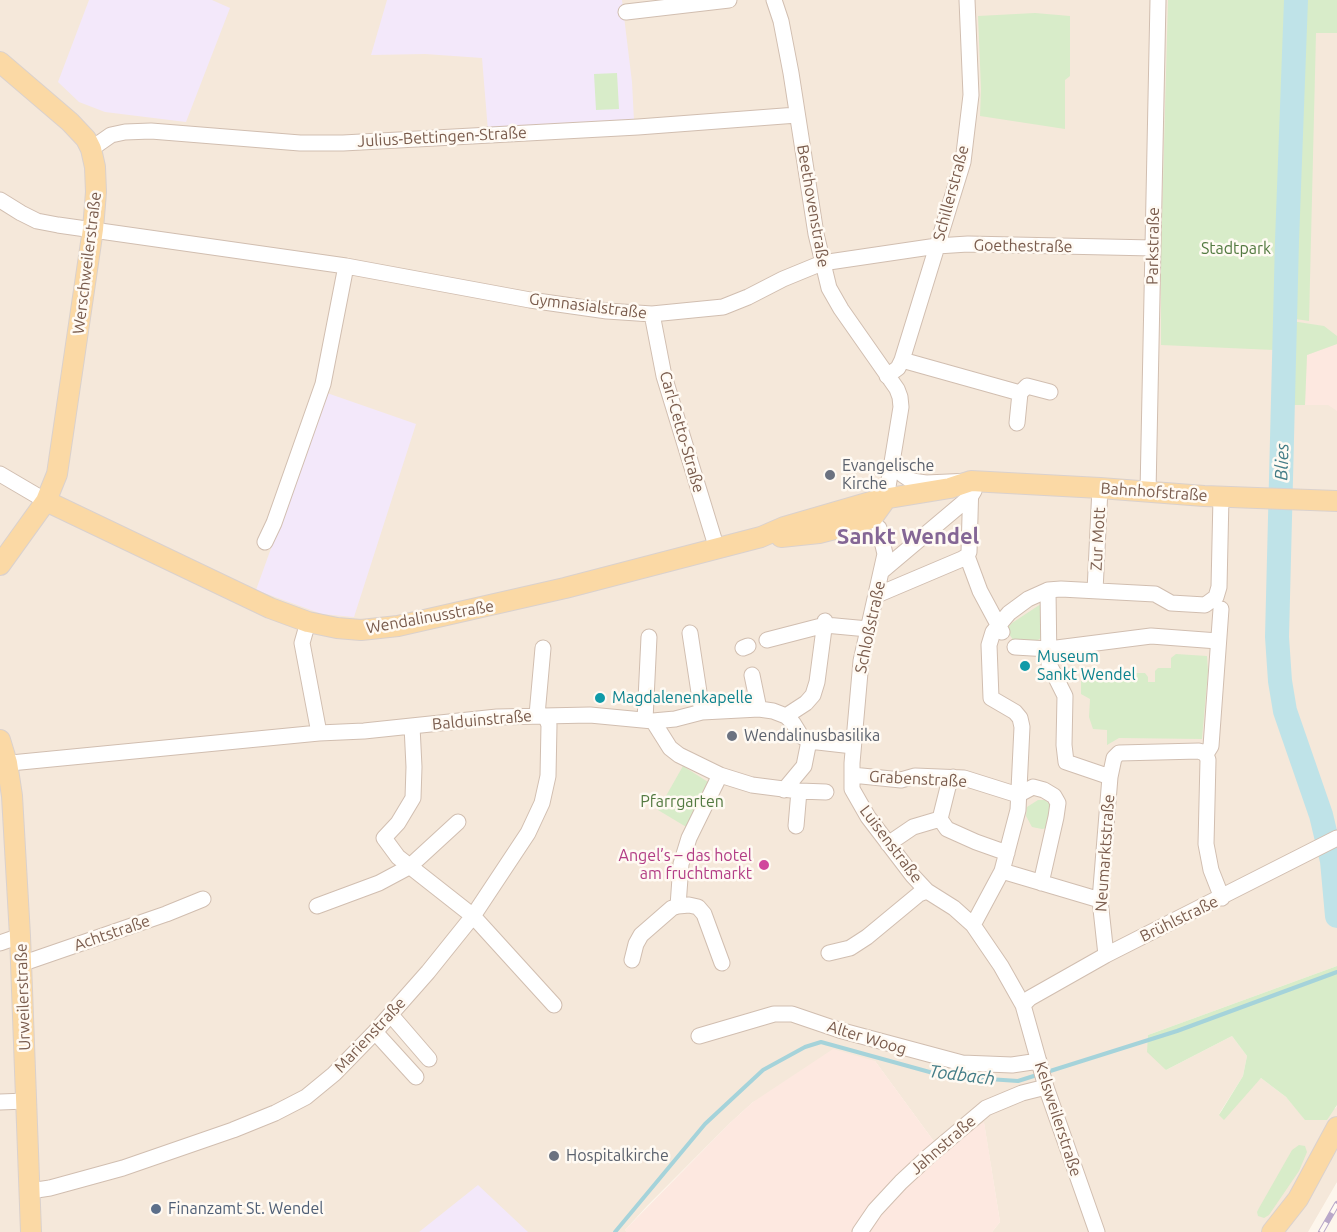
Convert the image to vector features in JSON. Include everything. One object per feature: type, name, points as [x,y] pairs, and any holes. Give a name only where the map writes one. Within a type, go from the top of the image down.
[{"type":"main road","name":"Werschweilerstraße","points":[[0,62],[70,122],[86,139],[91,148],[95,167],[96,192],[93,229],[57,474],[46,501],[0,565]]},
{"type":"main road","name":"Bahnhofstraße","points":[[886,499],[974,486],[1100,488],[1221,497],[1337,501]]},
{"type":"main road","name":"Wendalinusstraße","points":[[46,501],[246,597],[308,622],[361,630],[398,626],[509,602],[761,537],[819,533],[873,517],[886,499]]},
{"type":"main road","name":"Urweilerstraße","points":[[0,740],[12,796],[20,936],[31,1232]]},
{"type":"main road","points":[[1272,1232],[1299,1199],[1337,1127]]},
{"type":"street","points":[[626,12],[729,0]]},
{"type":"street","name":"Beethovenstraße","points":[[774,0],[787,52],[822,263],[829,288],[897,389],[901,407],[886,499]]},
{"type":"street","name":"Schillerstraße","points":[[888,376],[898,368],[902,360],[963,162],[971,95],[967,0]]},
{"type":"street","name":"Parkstraße","points":[[1149,492],[1158,0]]},
{"type":"street","name":"Julius-Bettingen-Straße","points":[[91,148],[111,135],[125,132],[151,131],[300,143],[343,143],[638,127],[797,115]]},
{"type":"street","name":"Gymnasialstraße","points":[[0,200],[37,221],[346,266],[530,300],[607,311],[652,314],[710,310],[723,307],[822,263]]},
{"type":"street","name":"Goethestraße","points":[[822,263],[937,246],[968,244],[1153,248]]},
{"type":"street","points":[[265,542],[278,513],[323,384],[346,266]]},
{"type":"street","name":"Carl-Cetto-Straße","points":[[652,314],[664,376],[717,549]]},
{"type":"street","points":[[902,360],[1020,393]]},
{"type":"street","points":[[1017,423],[1020,393],[1027,386],[1050,392]]},
{"type":"street","name":"Bahnhofstraße","points":[[893,463],[903,475],[912,481],[974,486]]},
{"type":"street","points":[[2,479],[46,501]]},
{"type":"street","points":[[974,486],[967,556],[980,591],[1000,629]]},
{"type":"street","points":[[882,571],[974,486]]},
{"type":"street","name":"Zur Mott","points":[[1095,591],[1100,488]]},
{"type":"street","points":[[973,925],[1010,873],[1007,853],[1018,810],[1022,727],[1020,718],[1008,706],[991,698],[989,639],[1000,629],[1009,613],[1028,599],[1048,590],[1155,594],[1171,603],[1205,604],[1216,597],[1219,587],[1221,497]]},
{"type":"street","name":"Schloßstraße","points":[[850,780],[853,746],[861,714],[861,661],[885,554],[879,528]]},
{"type":"street","points":[[877,595],[967,556]]},
{"type":"street","points":[[1048,590],[1049,664],[1065,696],[1066,762],[1110,777]]},
{"type":"street","points":[[1221,609],[1211,746],[1206,754],[1208,760],[1206,844],[1211,870],[1222,898]]},
{"type":"street","points":[[308,622],[302,643],[319,734]]},
{"type":"street","points":[[825,623],[817,682],[813,695],[806,703],[786,716],[801,736],[809,741],[853,746]]},
{"type":"street","points":[[767,640],[825,623],[868,629]]},
{"type":"street","points":[[690,633],[702,712]]},
{"type":"street","points":[[1015,647],[1049,649],[1151,636],[1218,641]]},
{"type":"street","points":[[649,637],[649,721],[670,748],[688,760],[720,775],[752,785],[826,792]]},
{"type":"street","points":[[539,715],[543,648]]},
{"type":"street","points":[[752,675],[759,709]]},
{"type":"street","name":"Balduinstraße","points":[[4,763],[497,717],[590,716],[649,721],[675,719],[702,712],[759,709],[786,716]]},
{"type":"street","name":"Marienstraße","points":[[30,1191],[50,1188],[123,1168],[201,1142],[275,1113],[306,1096],[334,1074],[391,1015],[473,916],[513,858],[536,819],[547,782],[550,747],[549,725],[547,720],[539,715]]},
{"type":"street","points":[[412,726],[415,789],[413,798],[398,823],[384,838],[398,857],[409,867],[473,916],[554,1005]]},
{"type":"street","points":[[796,826],[792,790],[804,766],[809,741]]},
{"type":"street","name":"Neumarktstraße","points":[[1106,955],[1100,900],[1110,777],[1114,758],[1119,753],[1199,751],[1206,754]]},
{"type":"street","points":[[678,906],[683,856],[689,838],[720,775]]},
{"type":"street","name":"Grabenstraße","points":[[850,780],[901,780],[915,776],[953,777],[964,778],[1018,795],[1033,788],[1044,790],[1054,796],[1058,804],[1041,883]]},
{"type":"street","points":[[953,777],[948,787],[940,819],[947,829],[1007,853]]},
{"type":"street","name":"Luisenstraße","points":[[850,780],[888,844],[913,876],[927,891],[954,908],[973,925],[997,959],[1023,1005]]},
{"type":"street","points":[[888,844],[913,827],[940,819]]},
{"type":"street","points":[[317,906],[379,883],[409,867],[458,822]]},
{"type":"street","name":"Brühlstraße","points":[[1023,1005],[1030,998],[1106,955],[1336,838]]},
{"type":"street","points":[[1010,873],[1100,900]]},
{"type":"street","points":[[829,953],[850,948],[867,937],[919,894],[927,891]]},
{"type":"street","name":"Achtstraße","points":[[21,964],[203,899]]},
{"type":"street","points":[[633,960],[636,944],[642,935],[678,906],[689,905],[698,907],[704,914],[722,963]]},
{"type":"street","points":[[0,943],[20,936]]},
{"type":"street","name":"Kelsweilerstraße","points":[[1023,1005],[1042,1074],[1097,1232]]},
{"type":"street","name":"Alter Woog","points":[[699,1036],[740,1022],[774,1014],[792,1014],[839,1030],[962,1064],[993,1065],[1042,1074]]},
{"type":"street","points":[[391,1015],[429,1059]]},
{"type":"street","points":[[375,1032],[416,1077]]},
{"type":"street","name":"Jahnstraße","points":[[860,1232],[875,1210],[929,1156],[986,1108],[1022,1093],[1042,1074]]},
{"type":"street","points":[[0,1102],[26,1101]]},
{"type":"shaded area","points":[[0,0],[1337,0],[1337,966],[1148,1035],[1166,1070],[1232,1036],[1247,1056],[1243,1076],[1219,1114],[1261,1078],[1286,1097],[1306,1120],[1336,1108],[1337,1105],[1337,1182],[1308,1232],[992,1232],[1000,1222],[984,1123],[941,1151],[875,1061],[753,1102],[647,1206],[625,1230],[627,1232],[0,1232]]},
{"type":"shaded area","points":[[89,0],[212,0],[230,8],[186,122],[105,112],[79,102],[58,82]]},
{"type":"shaded area","points":[[387,0],[622,0],[632,82],[634,121],[488,131],[482,58],[425,54],[371,55]]},
{"type":"shaded area","points":[[1337,344],[1337,411],[1328,405],[1305,405],[1307,355]]},
{"type":"shaded area","points":[[327,393],[416,424],[354,617],[322,614],[256,590]]},
{"type":"shaded area","points":[[833,1049],[875,1061],[941,1151],[984,1122],[1000,1222],[992,1232],[627,1232],[625,1230],[753,1102]]},
{"type":"shaded area","points":[[478,1185],[528,1232],[419,1232]]},
{"type":"green space","name":"Stadtpark","points":[[1168,0],[1337,0],[1337,33],[1316,33],[1309,321],[1275,316],[1274,350],[1161,345],[1161,255]]},
{"type":"green space","points":[[1035,13],[1070,16],[1070,76],[1065,80],[1065,129],[980,116],[978,16]]},
{"type":"green space","points":[[617,73],[619,109],[596,110],[594,74]]},
{"type":"green space","points":[[1285,320],[1324,326],[1337,336],[1337,344],[1307,355],[1305,405],[1283,405]]},
{"type":"green space","points":[[1047,600],[1046,635],[1031,644],[1015,643],[1006,629]]},
{"type":"green space","points":[[1176,654],[1207,656],[1208,671],[1202,739],[1119,738],[1107,745],[1107,730],[1093,729],[1089,717],[1090,699],[1081,694],[1081,681],[1115,674],[1145,673],[1148,682],[1155,682],[1155,671],[1158,668],[1171,668],[1171,658]]},
{"type":"green space","name":"Pfarrgarten","points":[[683,766],[708,782],[709,785],[688,828],[658,810]]},
{"type":"green space","points":[[1038,800],[1045,800],[1052,806],[1047,828],[1032,827],[1026,816],[1027,807]]},
{"type":"green space","points":[[1337,966],[1337,1105],[1327,1120],[1305,1120],[1286,1097],[1261,1078],[1224,1120],[1219,1115],[1243,1076],[1247,1056],[1232,1036],[1166,1070],[1147,1052],[1148,1035]]},
{"type":"green space","points":[[1299,1145],[1305,1146],[1307,1152],[1299,1171],[1269,1215],[1264,1218],[1258,1216],[1259,1208],[1292,1150]]},
{"type":"waterway","name":"Blies","points":[[1296,0],[1287,241],[1277,637],[1285,711],[1321,815],[1332,861],[1337,916]]},
{"type":"waterway","name":"Todbach","points":[[1047,1072],[1177,1031],[1337,972]]},
{"type":"waterway","name":"Todbach","points":[[615,1232],[705,1124],[763,1070],[805,1047],[821,1042],[944,1076],[1018,1081],[1040,1074]]},
{"type":"railway","points":[[1321,1232],[1337,1204]]},
{"type":"place","name":"Evangelische Kirche","points":[[830,475]]},
{"type":"place","name":"Museum Sankt Wendel","points":[[1025,666]]},
{"type":"place","name":"Magdalenenkapelle","points":[[600,698]]},
{"type":"place","name":"Wendalinusbasilika","points":[[732,736]]},
{"type":"place","name":"Angel’s – das hotel am fruchtmarkt","points":[[764,865]]},
{"type":"place","name":"Hospitalkirche","points":[[554,1156]]},
{"type":"place","name":"Finanzamt St. Wendel","points":[[156,1209]]},
{"type":"district","name":"Sankt Wendel","points":[[908,537]]}]
